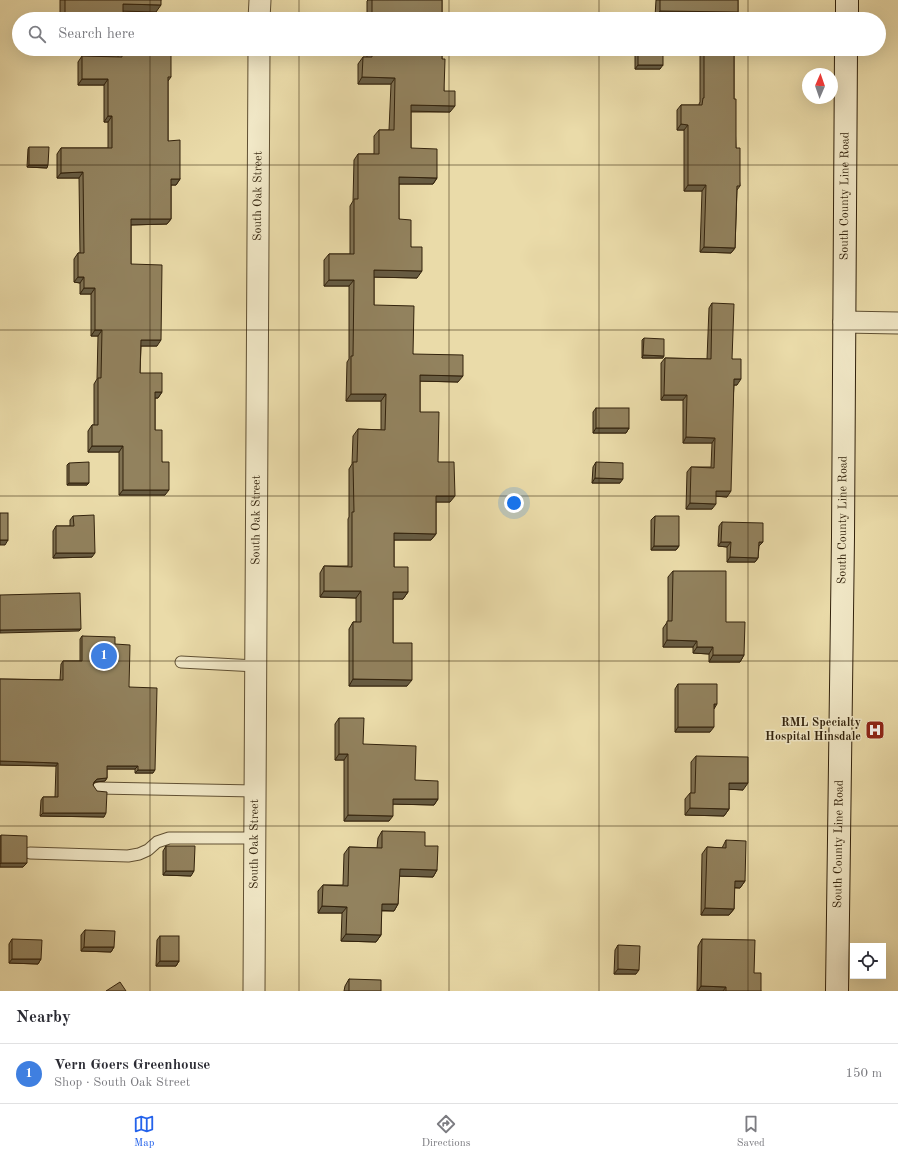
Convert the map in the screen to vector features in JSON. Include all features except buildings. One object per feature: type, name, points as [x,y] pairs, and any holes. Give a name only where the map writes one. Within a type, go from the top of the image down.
[{"type":"main road","points":[[846,12],[847,0]]},
{"type":"main road","name":"South County Line Road","points":[[837,991],[846,56]]},
{"type":"street","points":[[260,0],[260,12]]},
{"type":"street","name":"South Oak Street","points":[[254,991],[259,56]]},
{"type":"street","points":[[844,322],[898,323]]},
{"type":"lane","points":[[181,662],[256,666]]},
{"type":"lane","points":[[98,788],[255,791]]},
{"type":"lane","points":[[30,853],[128,856],[139,854],[148,850],[157,842],[169,838],[255,838]]},
{"type":"place","name":"Vern Goers Greenhouse","points":[[104,656]]},
{"type":"place","name":"RML Specialty Hospital Hinsdale","points":[[875,730]]}]
